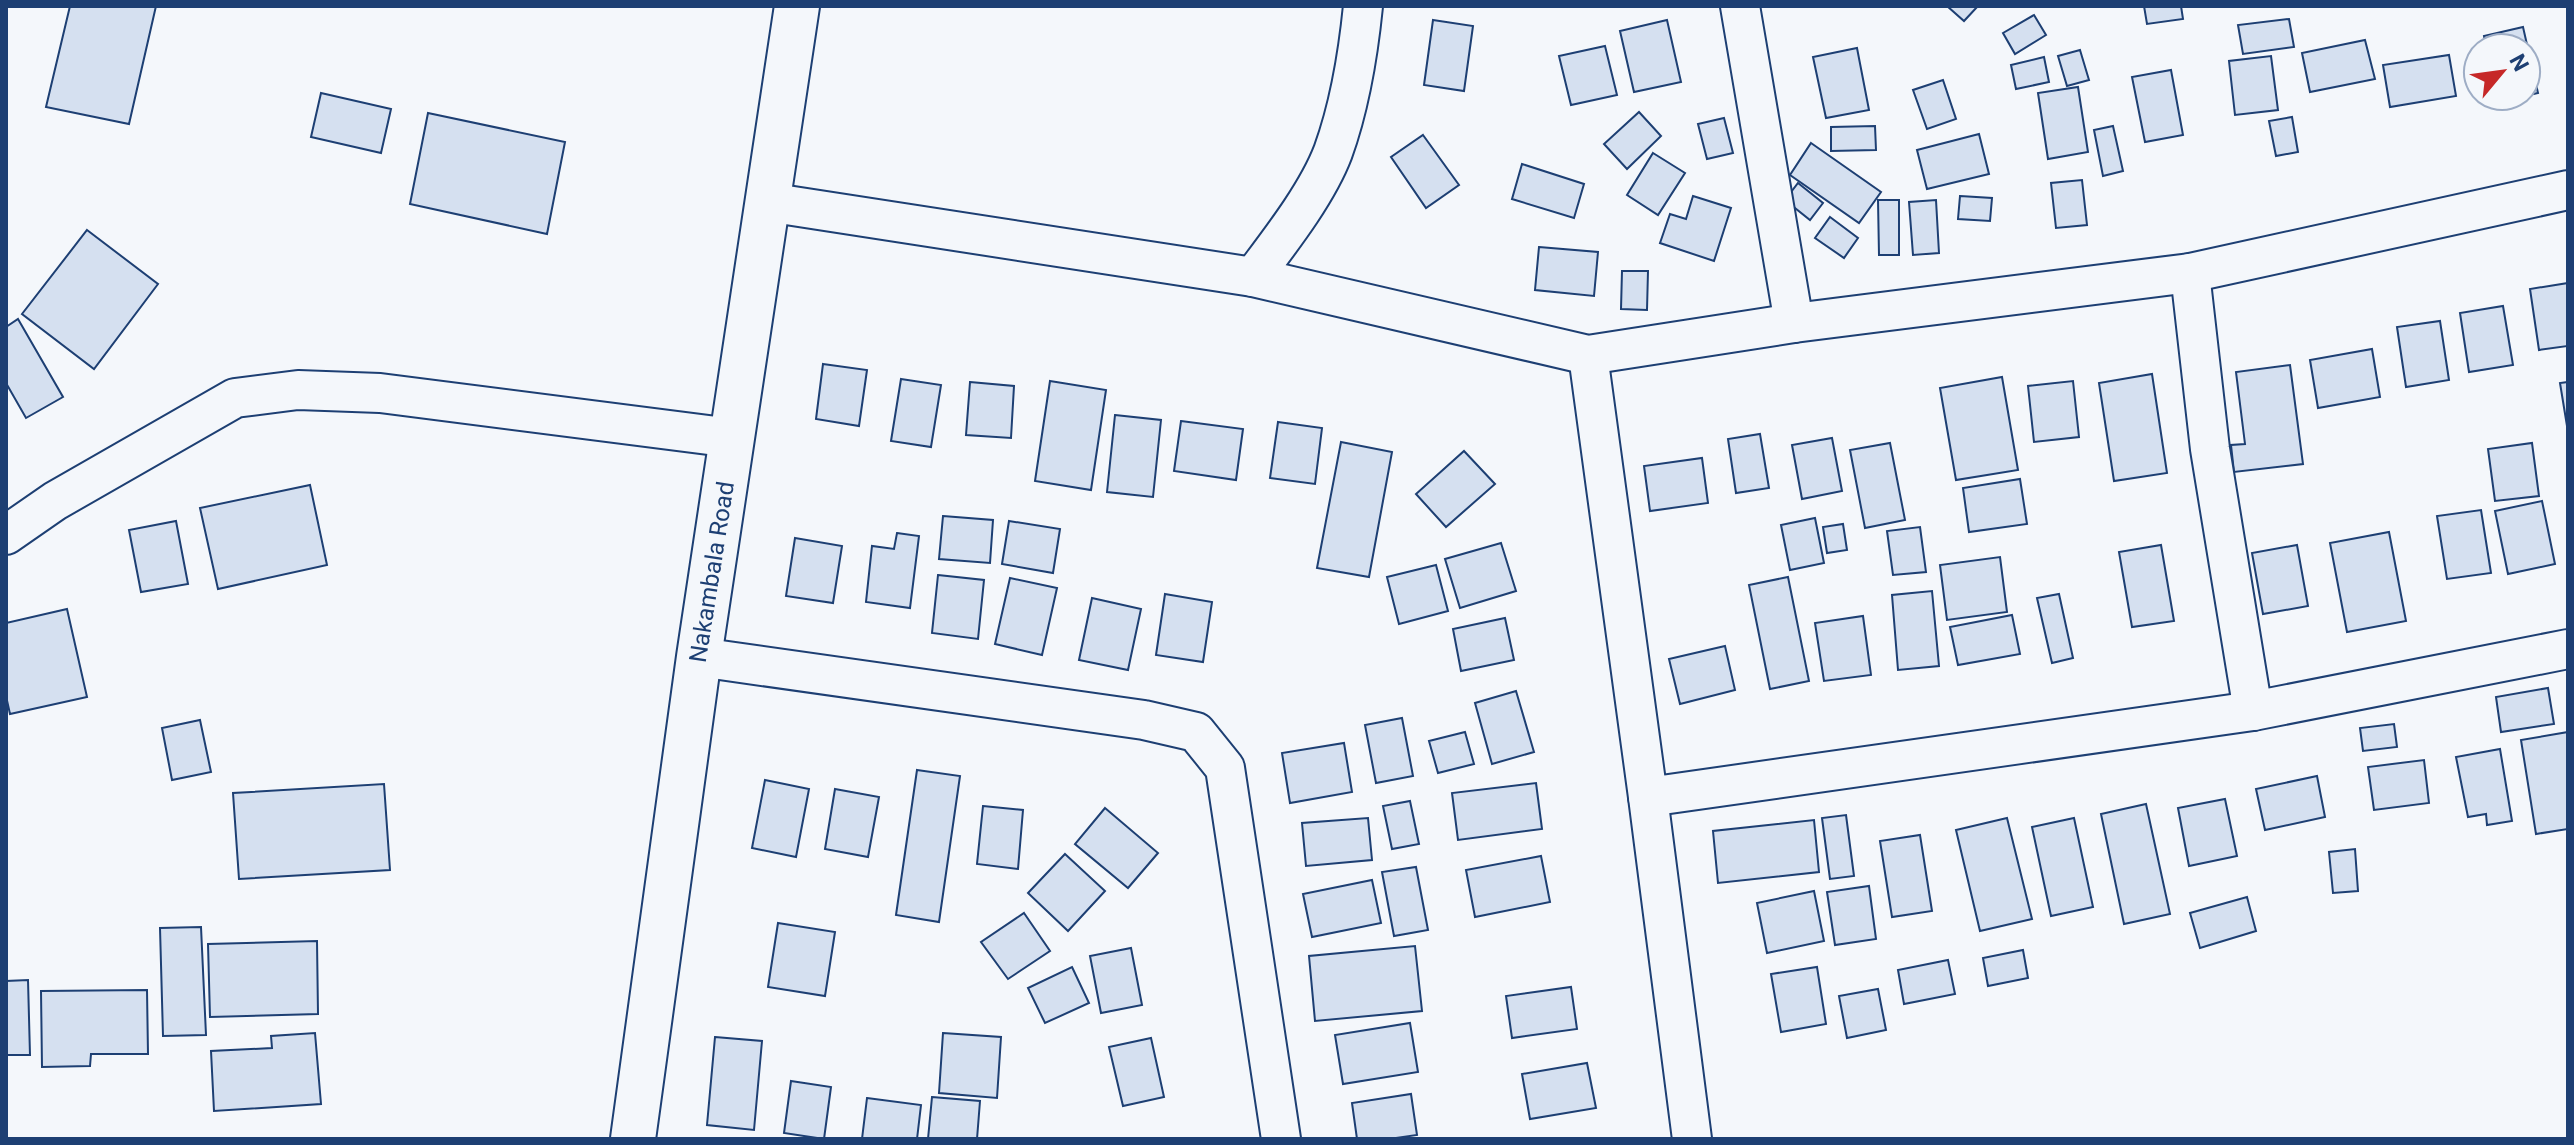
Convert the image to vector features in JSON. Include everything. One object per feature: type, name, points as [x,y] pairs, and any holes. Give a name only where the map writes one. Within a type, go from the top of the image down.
[{"type":"main road","name":"Nakambala Road","points":[[633,1139],[699,657],[797,6]]},
{"type":"street","points":[[1253,277],[1293,223],[1332,154],[1356,70],[1363,6]]},
{"type":"street","points":[[1740,6],[1794,323]]},
{"type":"street","points":[[767,202],[1253,277],[1588,355],[1794,323],[2190,273],[2568,190]]},
{"type":"street","points":[[2190,273],[2210,449],[2253,711]]},
{"type":"street","points":[[1588,355],[1692,1139]]},
{"type":"street","points":[[6,535],[55,501],[235,398],[298,390],[380,393],[732,438]]},
{"type":"street","points":[[1648,797],[2253,711],[2568,649]]},
{"type":"street","points":[[699,657],[1144,720],[1196,732],[1225,768],[1281,1139]]},
{"type":"building","points":[[70,6],[156,6],[129,124],[46,107]]},
{"type":"building","points":[[1947,6],[1978,6],[1964,21]]},
{"type":"building","points":[[2144,6],[2181,6],[2183,19],[2147,24]]},
{"type":"building","points":[[2034,15],[2046,35],[2015,54],[2003,33]]},
{"type":"building","points":[[2289,19],[2294,47],[2243,54],[2238,25]]},
{"type":"building","points":[[1433,20],[1473,26],[1464,91],[1424,85]]},
{"type":"building","points":[[1667,20],[1681,82],[1634,92],[1620,31]]},
{"type":"building","points":[[2523,27],[2524,32],[2501,32]]},
{"type":"building","points":[[2365,40],[2375,79],[2310,92],[2302,53]]},
{"type":"building","points":[[1605,46],[1617,95],[1571,105],[1559,56]]},
{"type":"building","points":[[1857,48],[1869,110],[1826,118],[1813,57]]},
{"type":"building","points":[[2080,50],[2089,80],[2067,86],[2058,56]]},
{"type":"building","points":[[2449,55],[2456,96],[2390,107],[2383,65]]},
{"type":"building","points":[[2271,56],[2278,110],[2235,115],[2229,61]]},
{"type":"building","points":[[2044,57],[2049,82],[2016,89],[2011,65]]},
{"type":"building","points":[[2171,70],[2183,135],[2145,142],[2132,77]]},
{"type":"building","points":[[1943,80],[1956,119],[1927,129],[1913,90]]},
{"type":"building","points":[[2078,87],[2088,152],[2048,159],[2038,93]]},
{"type":"building","points":[[321,93],[391,109],[381,153],[311,137]]},
{"type":"building","points":[[1639,112],[1661,136],[1627,169],[1604,144]]},
{"type":"building","points":[[428,113],[565,142],[547,234],[410,204]]},
{"type":"building","points":[[2292,117],[2298,152],[2276,156],[2269,121]]},
{"type":"building","points":[[1724,118],[1733,153],[1707,159],[1698,124]]},
{"type":"building","points":[[1875,126],[1876,150],[1831,151],[1831,127]]},
{"type":"building","points":[[2113,126],[2123,171],[2103,176],[2094,130]]},
{"type":"building","points":[[1979,134],[1989,174],[1927,189],[1917,150]]},
{"type":"building","points":[[1423,135],[1459,185],[1426,208],[1391,157]]},
{"type":"building","points":[[1811,143],[1881,192],[1859,223],[1790,175]]},
{"type":"building","points":[[1653,153],[1685,173],[1658,215],[1627,195]]},
{"type":"building","points":[[1522,164],[1584,184],[1574,218],[1512,199]]},
{"type":"building","points":[[2082,180],[2087,225],[2056,228],[2051,183]]},
{"type":"building","points":[[1798,183],[1823,203],[1810,220],[1785,200]]},
{"type":"building","points":[[1693,196],[1731,208],[1714,261],[1660,243],[1670,214],[1686,219]]},
{"type":"building","points":[[1960,196],[1992,198],[1990,221],[1958,219]]},
{"type":"building","points":[[1878,200],[1899,200],[1899,255],[1879,255]]},
{"type":"building","points":[[1936,200],[1939,253],[1913,255],[1909,202]]},
{"type":"building","points":[[1830,217],[1858,238],[1844,258],[1815,238]]},
{"type":"building","points":[[87,230],[158,284],[94,369],[22,314]]},
{"type":"building","points":[[1539,247],[1598,252],[1594,296],[1535,290]]},
{"type":"building","points":[[1622,271],[1648,271],[1647,310],[1621,309]]},
{"type":"building","points":[[2568,283],[2568,346],[2539,350],[2530,289]]},
{"type":"building","points":[[2503,306],[2513,365],[2469,372],[2460,313]]},
{"type":"building","points":[[18,319],[63,397],[26,418],[6,383],[6,327]]},
{"type":"building","points":[[2440,321],[2449,380],[2406,387],[2397,327]]},
{"type":"building","points":[[2372,349],[2380,397],[2318,408],[2310,360]]},
{"type":"building","points":[[823,364],[867,370],[859,426],[816,419]]},
{"type":"building","points":[[2290,365],[2303,464],[2234,472],[2231,445],[2245,444],[2236,372]]},
{"type":"building","points":[[2152,374],[2167,473],[2114,481],[2099,383]]},
{"type":"building","points":[[2002,377],[2018,470],[1956,480],[1940,388]]},
{"type":"building","points":[[901,379],[941,385],[931,447],[891,441]]},
{"type":"building","points":[[1050,381],[1106,390],[1091,490],[1035,481]]},
{"type":"building","points":[[2073,381],[2079,437],[2034,442],[2028,386]]},
{"type":"building","points":[[970,382],[1014,386],[1011,438],[966,435]]},
{"type":"building","points":[[2568,382],[2568,432],[2560,383]]},
{"type":"building","points":[[1115,415],[1161,420],[1153,497],[1107,492]]},
{"type":"building","points":[[1181,421],[1243,429],[1236,480],[1174,471]]},
{"type":"building","points":[[1278,422],[1322,428],[1315,484],[1270,478]]},
{"type":"building","points":[[1760,434],[1769,488],[1736,493],[1728,439]]},
{"type":"building","points":[[1832,438],[1842,491],[1802,499],[1792,445]]},
{"type":"building","points":[[1341,442],[1392,452],[1369,577],[1317,568]]},
{"type":"building","points":[[1890,443],[1905,520],[1865,528],[1850,450]]},
{"type":"building","points":[[2532,443],[2539,496],[2495,501],[2488,449]]},
{"type":"building","points":[[1464,451],[1495,484],[1446,527],[1416,494]]},
{"type":"building","points":[[1702,458],[1708,503],[1650,511],[1644,466]]},
{"type":"building","points":[[2020,479],[2027,524],[1969,532],[1963,488]]},
{"type":"building","points":[[310,485],[327,565],[218,589],[200,508]]},
{"type":"building","points":[[2542,501],[2555,564],[2508,574],[2495,511]]},
{"type":"building","points":[[2481,510],[2491,573],[2447,579],[2437,516]]},
{"type":"building","points":[[943,516],[993,520],[990,563],[939,559]]},
{"type":"building","points":[[1815,518],[1824,563],[1790,570],[1781,525]]},
{"type":"building","points":[[176,521],[188,584],[141,592],[129,530]]},
{"type":"building","points":[[1009,521],[1060,529],[1053,573],[1002,564]]},
{"type":"building","points":[[1843,524],[1847,550],[1827,553],[1823,527]]},
{"type":"building","points":[[1920,527],[1926,572],[1893,575],[1887,531]]},
{"type":"building","points":[[2389,532],[2406,621],[2347,632],[2330,543]]},
{"type":"building","points":[[897,533],[919,536],[910,608],[866,602],[872,546],[894,549]]},
{"type":"building","points":[[795,538],[842,546],[833,603],[786,596]]},
{"type":"building","points":[[1501,543],[1516,591],[1460,608],[1445,559]]},
{"type":"building","points":[[2161,545],[2174,621],[2132,627],[2119,552]]},
{"type":"building","points":[[2297,545],[2308,606],[2263,614],[2252,553]]},
{"type":"building","points":[[2000,557],[2007,612],[1947,620],[1940,565]]},
{"type":"building","points":[[1436,565],[1448,611],[1399,624],[1387,577]]},
{"type":"building","points":[[938,575],[984,580],[978,639],[932,633]]},
{"type":"building","points":[[1788,577],[1809,681],[1770,689],[1749,585]]},
{"type":"building","points":[[1010,578],[1057,588],[1042,655],[995,644]]},
{"type":"building","points":[[1932,591],[1939,666],[1898,670],[1892,595]]},
{"type":"building","points":[[1165,594],[1212,602],[1203,662],[1156,655]]},
{"type":"building","points":[[2059,594],[2073,658],[2052,663],[2037,598]]},
{"type":"building","points":[[1092,598],[1141,609],[1128,670],[1079,660]]},
{"type":"building","points":[[67,609],[87,697],[10,714],[6,696],[6,623]]},
{"type":"building","points":[[2012,615],[2020,654],[1958,665],[1950,627]]},
{"type":"building","points":[[1863,616],[1871,675],[1824,681],[1815,623]]},
{"type":"building","points":[[1505,618],[1514,660],[1461,671],[1453,629]]},
{"type":"building","points":[[1725,646],[1735,690],[1680,704],[1669,659]]},
{"type":"building","points":[[2548,688],[2554,724],[2501,732],[2496,697]]},
{"type":"building","points":[[1516,691],[1534,752],[1492,764],[1475,703]]},
{"type":"building","points":[[1402,718],[1413,776],[1376,783],[1365,725]]},
{"type":"building","points":[[200,720],[211,772],[172,780],[162,728]]},
{"type":"building","points":[[2394,724],[2397,747],[2363,751],[2360,728]]},
{"type":"building","points":[[1465,732],[1474,764],[1438,773],[1429,741]]},
{"type":"building","points":[[2568,732],[2568,829],[2536,834],[2521,740]]},
{"type":"building","points":[[1344,743],[1352,792],[1290,803],[1282,753]]},
{"type":"building","points":[[2500,749],[2512,821],[2487,825],[2486,814],[2468,817],[2456,757]]},
{"type":"building","points":[[2424,760],[2429,803],[2374,810],[2368,767]]},
{"type":"building","points":[[917,770],[960,776],[939,922],[896,915]]},
{"type":"building","points":[[2317,776],[2325,817],[2265,830],[2256,789]]},
{"type":"building","points":[[765,780],[809,789],[796,857],[752,848]]},
{"type":"building","points":[[1536,783],[1542,829],[1458,840],[1452,793]]},
{"type":"building","points":[[384,784],[390,870],[239,879],[233,793]]},
{"type":"building","points":[[835,789],[879,797],[868,857],[825,849]]},
{"type":"building","points":[[2225,799],[2237,856],[2189,866],[2178,808]]},
{"type":"building","points":[[1410,801],[1419,844],[1392,849],[1383,806]]},
{"type":"building","points":[[2146,804],[2170,914],[2124,924],[2101,814]]},
{"type":"building","points":[[983,806],[1023,810],[1018,869],[977,864]]},
{"type":"building","points":[[1105,808],[1158,853],[1128,888],[1075,844]]},
{"type":"building","points":[[1846,815],[1854,876],[1830,879],[1822,818]]},
{"type":"building","points":[[1368,818],[1372,860],[1306,866],[1302,823]]},
{"type":"building","points":[[2007,818],[2032,919],[1980,931],[1956,830]]},
{"type":"building","points":[[2074,818],[2093,907],[2051,916],[2032,827]]},
{"type":"building","points":[[1814,820],[1819,872],[1718,883],[1713,831]]},
{"type":"building","points":[[1920,835],[1932,911],[1892,917],[1880,841]]},
{"type":"building","points":[[2355,849],[2358,891],[2333,893],[2329,852]]},
{"type":"building","points":[[1065,854],[1105,891],[1068,931],[1028,893]]},
{"type":"building","points":[[1541,856],[1550,902],[1475,917],[1466,870]]},
{"type":"building","points":[[1416,867],[1428,930],[1394,936],[1382,872]]},
{"type":"building","points":[[1372,880],[1381,923],[1312,937],[1303,894]]},
{"type":"building","points":[[1869,886],[1876,939],[1835,945],[1827,892]]},
{"type":"building","points":[[1814,891],[1824,941],[1767,953],[1757,903]]},
{"type":"building","points":[[2247,897],[2256,931],[2200,948],[2190,913]]},
{"type":"building","points":[[1024,913],[1050,951],[1008,979],[981,942]]},
{"type":"building","points":[[778,923],[835,932],[825,996],[768,987]]},
{"type":"building","points":[[201,927],[206,1035],[163,1036],[160,928]]},
{"type":"building","points":[[317,941],[318,1014],[210,1017],[208,944]]},
{"type":"building","points":[[1415,946],[1422,1011],[1315,1021],[1309,956]]},
{"type":"building","points":[[1131,948],[1142,1005],[1101,1013],[1090,956]]},
{"type":"building","points":[[2023,950],[2028,978],[1988,986],[1983,958]]},
{"type":"building","points":[[1948,960],[1955,994],[1904,1004],[1898,970]]},
{"type":"building","points":[[1072,967],[1089,1003],[1045,1023],[1028,988]]},
{"type":"building","points":[[1817,967],[1826,1024],[1781,1032],[1771,974]]},
{"type":"building","points":[[28,980],[30,1055],[6,1055],[6,981]]},
{"type":"building","points":[[1571,987],[1577,1029],[1512,1038],[1506,996]]},
{"type":"building","points":[[1878,989],[1886,1030],[1847,1038],[1839,996]]},
{"type":"building","points":[[147,990],[148,1054],[91,1054],[90,1066],[42,1067],[41,991]]},
{"type":"building","points":[[1410,1023],[1418,1072],[1343,1084],[1335,1035]]},
{"type":"building","points":[[315,1033],[321,1104],[214,1111],[211,1051],[272,1048],[271,1036]]},
{"type":"building","points":[[943,1033],[1001,1037],[997,1098],[939,1093]]},
{"type":"building","points":[[715,1037],[762,1041],[754,1130],[707,1125]]},
{"type":"building","points":[[1151,1038],[1164,1097],[1123,1106],[1109,1047]]},
{"type":"building","points":[[1587,1063],[1596,1108],[1530,1119],[1522,1074]]},
{"type":"building","points":[[791,1081],[831,1087],[824,1139],[784,1133]]},
{"type":"building","points":[[1411,1094],[1417,1135],[1357,1139],[1352,1103]]},
{"type":"building","points":[[932,1097],[980,1101],[977,1139],[928,1139]]},
{"type":"building","points":[[867,1098],[921,1105],[917,1139],[862,1139]]}]
